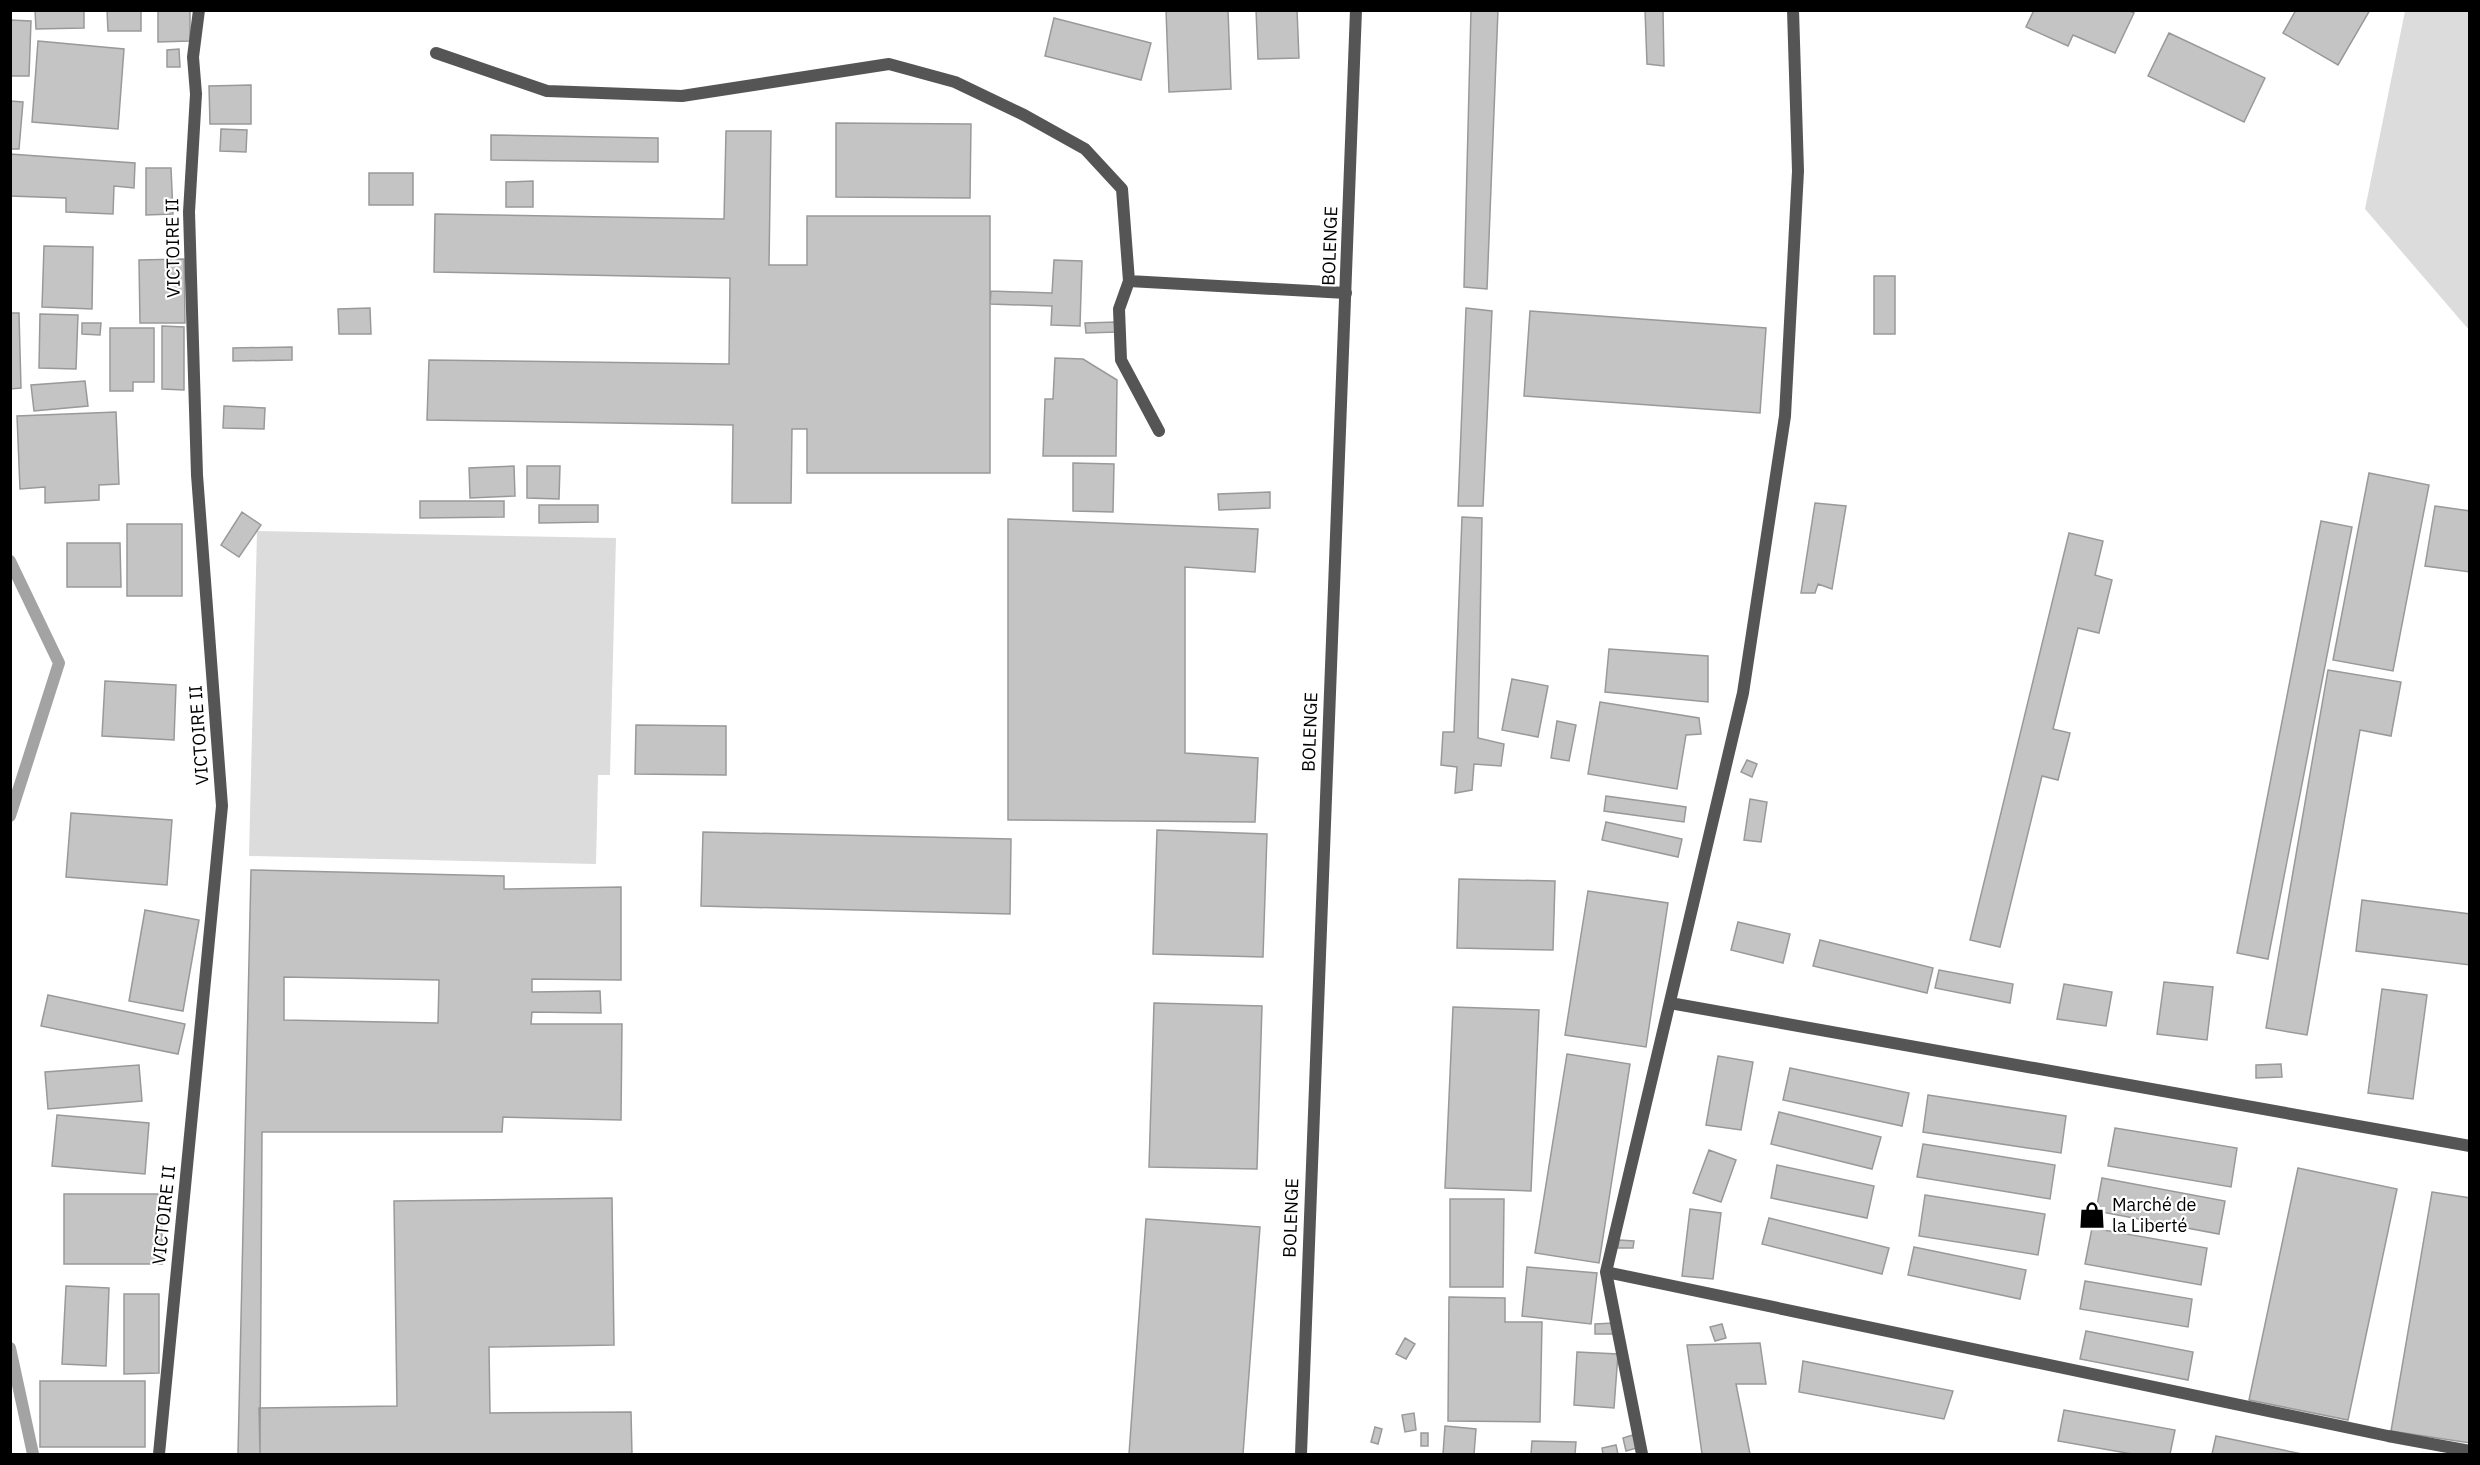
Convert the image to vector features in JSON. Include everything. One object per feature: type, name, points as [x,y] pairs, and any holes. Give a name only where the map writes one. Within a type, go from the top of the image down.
[{"type":"street","name":"VICTOIRE II","points":[[159,1455],[222,806],[197,476],[189,223],[196,94],[193,57],[200,10]]},
{"type":"street","name":"BOLENGE","points":[[1301,1455],[1356,10]]},
{"type":"street","points":[[1642,1455],[1606,1272],[1743,693],[1785,416],[1798,171],[1793,10]]},
{"type":"street","points":[[436,53],[547,91],[682,96],[889,64],[955,82],[1024,115],[1084,149],[1122,189],[1129,281],[1119,309],[1121,360],[1159,431]]},
{"type":"street","points":[[1129,281],[1346,293]]},
{"type":"street","points":[[1670,1003],[2469,1146]]},
{"type":"street","points":[[1606,1272],[2469,1451]]},
{"type":"shaded area","points":[[2405,11],[2469,11],[2469,330],[2365,209]]},
{"type":"shaded area","points":[[257,531],[616,538],[610,775],[598,775],[596,864],[249,856]]},
{"type":"building","points":[[35,10],[84,10],[84,28],[36,29]]},
{"type":"building","points":[[107,10],[141,10],[141,31],[108,31]]},
{"type":"building","points":[[158,10],[190,10],[190,41],[158,42]]},
{"type":"building","points":[[1166,10],[1228,10],[1231,89],[1169,92]]},
{"type":"building","points":[[1256,10],[1297,10],[1299,58],[1258,59]]},
{"type":"building","points":[[1471,10],[1498,10],[1487,289],[1464,287]]},
{"type":"building","points":[[1645,10],[1663,10],[1664,66],[1647,64]]},
{"type":"building","points":[[2034,10],[2127,10],[2134,13],[2115,53],[2073,35],[2068,46],[2026,27]]},
{"type":"building","points":[[2296,10],[2370,10],[2338,65],[2283,33]]},
{"type":"building","points":[[1054,18],[1151,43],[1141,80],[1045,56]]},
{"type":"building","points":[[10,20],[31,21],[29,76],[10,76]]},
{"type":"building","points":[[2169,33],[2265,78],[2244,122],[2148,76]]},
{"type":"building","points":[[38,41],[124,49],[118,129],[32,122]]},
{"type":"building","points":[[179,49],[180,67],[167,67],[167,50]]},
{"type":"building","points":[[251,85],[251,124],[210,124],[209,86]]},
{"type":"building","points":[[10,101],[23,102],[19,149],[10,149]]},
{"type":"building","points":[[836,123],[971,124],[970,198],[836,197]]},
{"type":"building","points":[[221,129],[247,130],[246,152],[220,151]]},
{"type":"building","points":[[726,131],[771,131],[769,265],[807,265],[807,216],[990,216],[990,473],[807,473],[807,429],[792,429],[791,503],[732,503],[733,425],[427,420],[429,360],[729,364],[730,278],[434,272],[435,214],[724,219]]},
{"type":"building","points":[[491,135],[658,138],[658,162],[491,160]]},
{"type":"building","points":[[10,154],[135,163],[134,188],[114,186],[113,214],[66,212],[66,198],[10,196]]},
{"type":"building","points":[[146,168],[171,168],[173,214],[146,215]]},
{"type":"building","points":[[369,173],[413,173],[413,205],[369,205]]},
{"type":"building","points":[[533,181],[533,207],[506,207],[506,182]]},
{"type":"building","points":[[44,246],[93,247],[92,309],[42,307]]},
{"type":"building","points":[[184,259],[185,323],[140,323],[139,260]]},
{"type":"building","points":[[1054,260],[1082,261],[1080,326],[1051,325],[1052,306],[990,304],[991,291],[1052,293]]},
{"type":"building","points":[[1874,276],[1895,276],[1895,334],[1874,334]]},
{"type":"building","points":[[370,308],[371,334],[339,334],[338,309]]},
{"type":"building","points":[[1466,308],[1492,311],[1483,506],[1458,506]]},
{"type":"building","points":[[1530,311],[1766,328],[1760,413],[1524,396]]},
{"type":"building","points":[[10,313],[19,313],[21,388],[10,389]]},
{"type":"building","points":[[40,314],[78,315],[76,369],[39,368]]},
{"type":"building","points":[[1116,322],[1117,332],[1086,333],[1085,323]]},
{"type":"building","points":[[82,323],[101,323],[100,335],[82,334]]},
{"type":"building","points":[[162,326],[184,327],[184,390],[162,389]]},
{"type":"building","points":[[110,328],[154,328],[154,382],[133,382],[133,391],[110,391]]},
{"type":"building","points":[[292,347],[292,360],[233,361],[233,348]]},
{"type":"building","points":[[1055,358],[1083,359],[1117,380],[1116,456],[1043,456],[1045,399],[1053,399]]},
{"type":"building","points":[[85,381],[88,406],[34,411],[31,385]]},
{"type":"building","points":[[224,406],[265,408],[264,429],[223,428]]},
{"type":"building","points":[[116,412],[119,484],[99,485],[99,500],[45,503],[45,487],[20,489],[17,416]]},
{"type":"building","points":[[1073,463],[1114,464],[1113,512],[1073,511]]},
{"type":"building","points":[[514,466],[515,496],[470,498],[469,468]]},
{"type":"building","points":[[527,466],[560,466],[559,499],[527,498]]},
{"type":"building","points":[[2369,473],[2429,485],[2393,671],[2333,660]]},
{"type":"building","points":[[1270,492],[1270,508],[1219,510],[1218,494]]},
{"type":"building","points":[[420,501],[504,501],[504,517],[420,518]]},
{"type":"building","points":[[1815,503],[1846,506],[1832,589],[1818,584],[1815,593],[1801,593]]},
{"type":"building","points":[[539,505],[598,505],[598,522],[539,523]]},
{"type":"building","points":[[2435,506],[2470,511],[2470,572],[2425,566]]},
{"type":"building","points":[[242,512],[261,525],[239,557],[221,545]]},
{"type":"building","points":[[1462,517],[1482,518],[1478,738],[1504,744],[1501,766],[1474,764],[1472,790],[1455,793],[1457,767],[1441,765],[1443,732],[1454,732]]},
{"type":"building","points":[[1008,519],[1258,529],[1255,572],[1185,567],[1185,753],[1258,758],[1255,822],[1008,820]]},
{"type":"building","points":[[2321,521],[2352,527],[2268,959],[2237,953]]},
{"type":"building","points":[[127,524],[182,524],[182,596],[127,596]]},
{"type":"building","points":[[2069,533],[2103,541],[2095,575],[2112,580],[2099,633],[2078,628],[2053,729],[2070,733],[2058,780],[2042,776],[2000,947],[1970,940]]},
{"type":"building","points":[[67,543],[120,543],[121,587],[67,587]]},
{"type":"building","points":[[1609,649],[1708,656],[1708,702],[1605,692]]},
{"type":"building","points":[[2328,670],[2401,682],[2391,736],[2360,730],[2307,1035],[2266,1028]]},
{"type":"building","points":[[1512,679],[1548,686],[1538,737],[1502,730]]},
{"type":"building","points":[[105,681],[176,685],[174,740],[102,736]]},
{"type":"building","points":[[1600,702],[1699,718],[1701,734],[1686,735],[1677,789],[1588,774]]},
{"type":"building","points":[[1557,721],[1576,725],[1569,761],[1551,758]]},
{"type":"building","points":[[636,725],[726,726],[726,775],[635,774]]},
{"type":"building","points":[[1747,760],[1757,764],[1752,777],[1741,772]]},
{"type":"building","points":[[1606,796],[1686,807],[1684,822],[1604,811]]},
{"type":"building","points":[[1750,799],[1767,802],[1761,842],[1744,840]]},
{"type":"building","points":[[71,813],[172,820],[167,885],[66,877]]},
{"type":"building","points":[[1606,822],[1682,839],[1678,857],[1602,840]]},
{"type":"building","points":[[1157,830],[1267,834],[1263,957],[1153,954]]},
{"type":"building","points":[[703,832],[1011,839],[1010,914],[701,906]]},
{"type":"building","points":[[251,870],[504,876],[504,889],[621,887],[621,980],[532,979],[532,992],[600,991],[601,1013],[532,1012],[531,1024],[622,1024],[621,1120],[503,1117],[502,1132],[262,1132],[260,1454],[238,1454]],"holes":[[[284,977],[439,980],[438,1023],[284,1020]]]},
{"type":"building","points":[[1459,879],[1555,881],[1553,950],[1457,948]]},
{"type":"building","points":[[1588,891],[1668,903],[1646,1047],[1565,1035]]},
{"type":"building","points":[[2362,900],[2470,914],[2470,965],[2356,951]]},
{"type":"building","points":[[145,910],[199,920],[183,1011],[129,1001]]},
{"type":"building","points":[[1738,922],[1790,934],[1783,963],[1731,950]]},
{"type":"building","points":[[1820,940],[1933,968],[1927,993],[1813,966]]},
{"type":"building","points":[[1939,970],[2013,984],[2010,1003],[1935,988]]},
{"type":"building","points":[[2164,982],[2213,987],[2207,1040],[2157,1034]]},
{"type":"building","points":[[2064,984],[2112,992],[2106,1026],[2057,1019]]},
{"type":"building","points":[[2382,989],[2427,995],[2413,1099],[2368,1093]]},
{"type":"building","points":[[48,995],[185,1024],[178,1054],[41,1026]]},
{"type":"building","points":[[1154,1003],[1262,1006],[1257,1169],[1149,1167]]},
{"type":"building","points":[[1453,1007],[1539,1010],[1531,1191],[1445,1188]]},
{"type":"building","points":[[1567,1054],[1630,1064],[1599,1263],[1535,1253]]},
{"type":"building","points":[[1718,1056],[1753,1062],[1741,1130],[1706,1125]]},
{"type":"building","points":[[2281,1064],[2282,1077],[2256,1078],[2256,1065]]},
{"type":"building","points":[[139,1065],[142,1101],[48,1109],[45,1072]]},
{"type":"building","points":[[1790,1068],[1909,1093],[1902,1126],[1783,1100]]},
{"type":"building","points":[[1928,1095],[2066,1116],[2061,1153],[1923,1132]]},
{"type":"building","points":[[1779,1112],[1881,1137],[1872,1169],[1771,1144]]},
{"type":"building","points":[[57,1115],[149,1123],[145,1174],[52,1166]]},
{"type":"building","points":[[2115,1128],[2237,1148],[2231,1187],[2108,1166]]},
{"type":"building","points":[[1923,1144],[2055,1165],[2050,1199],[1917,1177]]},
{"type":"building","points":[[1709,1150],[1736,1160],[1721,1202],[1693,1193]]},
{"type":"building","points":[[1777,1165],[1874,1186],[1867,1218],[1771,1198]]},
{"type":"building","points":[[2298,1168],[2397,1189],[2348,1420],[2249,1400]]},
{"type":"building","points":[[2102,1178],[2225,1201],[2219,1234],[2096,1211]]},
{"type":"building","points":[[2432,1192],[2470,1198],[2470,1443],[2391,1431]]},
{"type":"building","points":[[64,1194],[162,1194],[162,1264],[64,1264]]},
{"type":"building","points":[[1925,1195],[2045,1214],[2038,1255],[1919,1236]]},
{"type":"building","points":[[612,1198],[614,1345],[489,1347],[490,1413],[631,1412],[632,1454],[260,1454],[259,1408],[397,1406],[394,1201]]},
{"type":"building","points":[[1450,1199],[1504,1199],[1503,1287],[1450,1287]]},
{"type":"building","points":[[1690,1209],[1721,1213],[1713,1279],[1682,1276]]},
{"type":"building","points":[[1769,1218],[1889,1248],[1882,1274],[1762,1244]]},
{"type":"building","points":[[1146,1219],[1260,1227],[1243,1454],[1129,1454]]},
{"type":"building","points":[[2092,1228],[2207,1248],[2201,1285],[2085,1264]]},
{"type":"building","points":[[1619,1240],[1634,1241],[1633,1248],[1618,1248]]},
{"type":"building","points":[[1914,1247],[2026,1270],[2020,1299],[1908,1275]]},
{"type":"building","points":[[1527,1267],[1597,1273],[1591,1324],[1522,1316]]},
{"type":"building","points":[[2085,1281],[2192,1299],[2188,1327],[2080,1309]]},
{"type":"building","points":[[66,1286],[109,1288],[106,1366],[62,1364]]},
{"type":"building","points":[[124,1294],[159,1294],[159,1373],[124,1374]]},
{"type":"building","points":[[1449,1297],[1505,1298],[1505,1322],[1542,1322],[1540,1422],[1448,1421]]},
{"type":"building","points":[[1613,1323],[1614,1334],[1595,1334],[1595,1324]]},
{"type":"building","points":[[1722,1324],[1726,1338],[1715,1341],[1710,1327]]},
{"type":"building","points":[[2086,1331],[2193,1352],[2188,1380],[2080,1359]]},
{"type":"building","points":[[1405,1338],[1415,1344],[1406,1359],[1396,1354]]},
{"type":"building","points":[[1760,1343],[1766,1384],[1736,1384],[1750,1454],[1702,1454],[1687,1345]]},
{"type":"building","points":[[1577,1352],[1618,1354],[1614,1408],[1574,1405]]},
{"type":"building","points":[[1803,1361],[1953,1391],[1944,1419],[1799,1392]]},
{"type":"building","points":[[40,1381],[145,1381],[145,1447],[40,1447]]},
{"type":"building","points":[[2064,1410],[2175,1430],[2170,1454],[2132,1454],[2058,1441]]},
{"type":"building","points":[[1414,1413],[1416,1430],[1405,1432],[1402,1415]]},
{"type":"building","points":[[1445,1426],[1476,1429],[1474,1454],[1443,1454]]},
{"type":"building","points":[[1375,1427],[1382,1429],[1378,1444],[1371,1442]]},
{"type":"building","points":[[1421,1433],[1428,1433],[1428,1446],[1421,1446]]},
{"type":"building","points":[[1636,1434],[1640,1447],[1626,1451],[1623,1438]]},
{"type":"building","points":[[2216,1436],[2302,1454],[2212,1454]]},
{"type":"building","points":[[1532,1441],[1576,1442],[1575,1454],[1531,1454]]},
{"type":"building","points":[[1616,1445],[1618,1454],[1603,1454],[1602,1448]]},
{"type":"waterway","points":[[10,561],[59,663],[10,816]]},
{"type":"waterway","points":[[10,1348],[33,1454]]},
{"type":"place","name":"Marché de la Liberté","points":[[2092,1215]]}]
